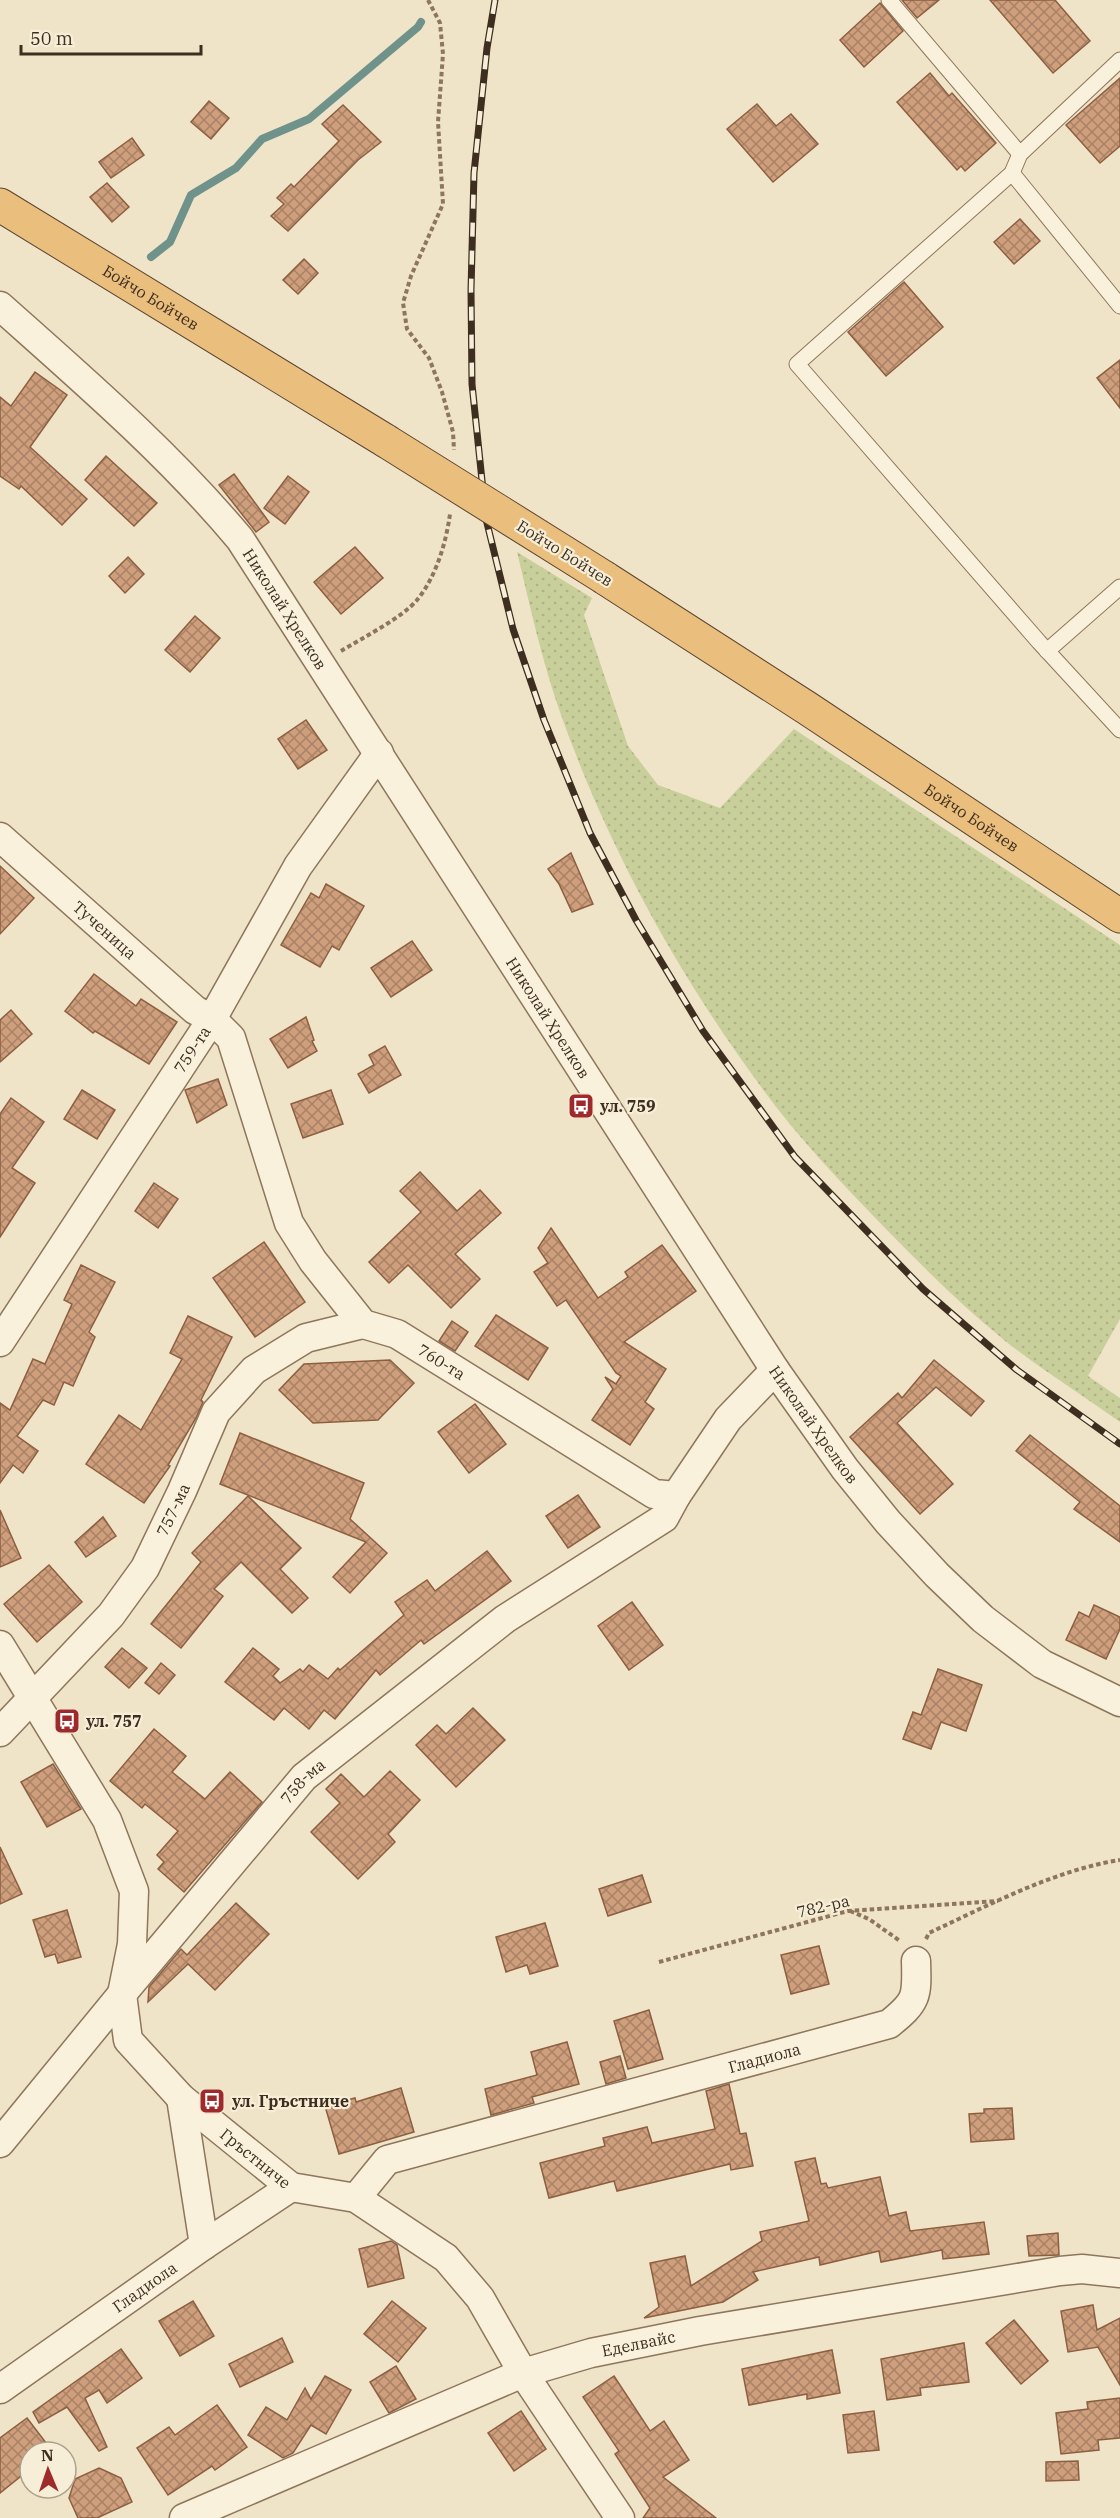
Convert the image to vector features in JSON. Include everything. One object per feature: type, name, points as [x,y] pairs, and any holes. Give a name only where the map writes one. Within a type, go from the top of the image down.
[{"type":"highway","name":"Бойчо Бойчев","points":[[0,205],[605,578],[798,701],[1120,916]]},
{"type":"street","name":"Николай Хрелков","points":[[0,306],[91,387],[210,504],[250,553],[775,1370],[844,1469],[888,1522],[937,1575],[983,1619],[1042,1664],[1120,1702]]},
{"type":"street","name":"759-та","points":[[0,1342],[212,1019],[298,866],[379,753]]},
{"type":"street","name":"Тученица","points":[[0,837],[195,1010],[212,1019]]},
{"type":"street","points":[[212,1019],[231,1038],[289,1223],[313,1261],[363,1324]]},
{"type":"street","name":"760-та","points":[[363,1324],[398,1334],[654,1494],[676,1496]]},
{"type":"street","name":"757-ма","points":[[0,1732],[111,1615],[145,1568],[216,1412],[254,1370],[306,1338],[363,1324]]},
{"type":"street","points":[[676,1496],[728,1419],[775,1370]]},
{"type":"street","name":"758-ма","points":[[0,2143],[304,1777],[505,1619],[664,1518],[676,1496]]},
{"type":"street","name":"Гръстниче","points":[[0,1645],[107,1820],[134,1891],[132,1944],[122,1994],[128,2040],[181,2098],[291,2187],[356,2198],[446,2258],[480,2298],[523,2373],[620,2518]]},
{"type":"street","name":"Гладиола","points":[[356,2198],[387,2160],[889,2024],[908,2010],[917,1992],[916,1961]]},
{"type":"street","points":[[181,2098],[204,2245]]},
{"type":"street","name":"Гладиола","points":[[0,2389],[204,2245],[291,2187]]},
{"type":"street","name":"Еделвайс","points":[[184,2518],[523,2373],[591,2353],[700,2331],[1060,2271],[1082,2269],[1120,2273]]},
{"type":"lane","points":[[889,0],[1020,154]]},
{"type":"lane","points":[[1120,60],[1020,154],[1012,173],[797,364],[1047,651],[1120,730]]},
{"type":"lane","points":[[1012,173],[1120,306]]},
{"type":"lane","points":[[1047,651],[1120,587]]},
{"type":"path","points":[[428,0],[440,23],[443,54],[438,122],[443,204],[411,276],[403,303],[407,329],[429,358],[442,392],[453,432],[454,453]]},
{"type":"path","points":[[322,664],[417,601],[432,576],[447,535],[451,505]]},
{"type":"path","points":[[848,1911],[869,1919],[898,1938],[916,1961],[929,1933],[999,1900],[1092,1864],[1120,1860]]},
{"type":"path","name":"782-ра","points":[[658,1962],[848,1911],[999,1900]]},
{"type":"green space","points":[[517,552],[592,598],[584,615],[628,746],[658,785],[720,808],[794,729],[1120,945],[1120,1319],[1088,1376],[1120,1398],[1120,1422],[1004,1340],[928,1272],[804,1140],[773,1103],[729,1041],[646,907],[600,812],[554,695]]},
{"type":"building","points":[[902,0],[939,0],[917,18]]},
{"type":"building","points":[[990,0],[1055,0],[1090,41],[1053,73]]},
{"type":"building","points":[[880,3],[903,31],[864,67],[840,40]]},
{"type":"building","points":[[930,73],[949,96],[952,93],[996,143],[965,171],[961,166],[957,170],[897,102]]},
{"type":"building","points":[[1120,78],[1120,146],[1100,163],[1066,125]]},
{"type":"building","points":[[209,101],[229,118],[211,139],[191,122]]},
{"type":"building","points":[[757,104],[776,126],[791,114],[818,144],[773,182],[727,129]]},
{"type":"building","points":[[343,105],[381,142],[358,160],[288,231],[271,216],[284,204],[277,198],[291,184],[294,187],[339,141],[322,124]]},
{"type":"building","points":[[132,138],[144,155],[111,178],[99,162]]},
{"type":"building","points":[[107,183],[129,207],[112,222],[90,197]]},
{"type":"building","points":[[1020,219],[1040,241],[1014,264],[994,242]]},
{"type":"building","points":[[304,259],[318,273],[298,294],[283,280]]},
{"type":"building","points":[[904,282],[943,327],[886,376],[848,332]]},
{"type":"building","points":[[1120,360],[1120,408],[1097,378]]},
{"type":"building","points":[[35,372],[67,395],[30,447],[87,499],[62,525],[21,486],[19,489],[0,476],[0,397],[11,406]]},
{"type":"building","points":[[106,456],[157,503],[134,526],[85,480]]},
{"type":"building","points":[[234,474],[269,522],[256,532],[219,485]]},
{"type":"building","points":[[288,476],[309,492],[285,524],[264,508]]},
{"type":"building","points":[[355,547],[383,578],[341,614],[314,582]]},
{"type":"building","points":[[128,557],[144,574],[125,593],[109,576]]},
{"type":"building","points":[[195,616],[220,638],[190,672],[165,650]]},
{"type":"building","points":[[306,720],[327,750],[298,769],[278,739]]},
{"type":"building","points":[[571,853],[593,904],[572,912],[559,884],[548,869]]},
{"type":"building","points":[[0,866],[34,898],[0,934]]},
{"type":"building","points":[[326,884],[364,906],[339,950],[332,946],[320,967],[281,945],[311,893],[319,898]]},
{"type":"building","points":[[412,941],[432,970],[391,997],[371,968]]},
{"type":"building","points":[[94,974],[136,1006],[141,999],[177,1022],[149,1064],[95,1031],[93,1033],[65,1011]]},
{"type":"building","points":[[11,1010],[32,1034],[0,1062],[0,1020]]},
{"type":"building","points":[[306,1017],[317,1051],[288,1068],[270,1039]]},
{"type":"building","points":[[385,1046],[401,1075],[369,1093],[358,1074],[374,1065],[369,1055]]},
{"type":"building","points":[[218,1079],[227,1105],[197,1123],[185,1090]]},
{"type":"building","points":[[82,1090],[115,1110],[97,1139],[64,1119]]},
{"type":"building","points":[[331,1090],[343,1124],[303,1138],[291,1104]]},
{"type":"building","points":[[11,1098],[44,1122],[12,1168],[35,1183],[0,1237],[0,1114]]},
{"type":"building","points":[[420,1172],[457,1211],[480,1190],[501,1213],[455,1254],[480,1279],[451,1308],[408,1265],[389,1283],[369,1262],[421,1212],[400,1191]]},
{"type":"building","points":[[154,1183],[178,1199],[158,1228],[135,1211]]},
{"type":"building","points":[[551,1228],[598,1298],[628,1277],[625,1272],[662,1245],[696,1291],[624,1342],[666,1369],[645,1402],[654,1409],[630,1445],[592,1420],[613,1389],[605,1377],[616,1384],[621,1376],[616,1373],[566,1300],[557,1306],[534,1272],[548,1263],[538,1248]]},
{"type":"building","points":[[264,1242],[305,1302],[255,1337],[213,1278]]},
{"type":"building","points":[[81,1265],[115,1282],[89,1332],[95,1337],[73,1386],[64,1382],[54,1405],[43,1400],[17,1436],[38,1451],[23,1473],[13,1465],[0,1483],[0,1403],[10,1410],[33,1359],[45,1364],[72,1304],[64,1300]]},
{"type":"building","points":[[496,1315],[548,1348],[528,1380],[475,1346]]},
{"type":"building","points":[[188,1316],[232,1337],[201,1400],[203,1402],[196,1418],[168,1465],[170,1466],[144,1503],[86,1464],[119,1415],[141,1430],[182,1359],[170,1353]]},
{"type":"building","points":[[452,1321],[468,1332],[455,1351],[439,1341]]},
{"type":"building","points":[[390,1360],[414,1383],[378,1420],[313,1423],[279,1390],[304,1364]]},
{"type":"building","points":[[934,1360],[984,1401],[971,1416],[936,1387],[897,1423],[953,1484],[920,1514],[850,1437],[898,1393],[902,1398]]},
{"type":"building","points":[[475,1404],[506,1444],[469,1473],[438,1432]]},
{"type":"building","points":[[240,1433],[364,1483],[350,1519],[387,1553],[350,1593],[333,1577],[366,1542],[220,1484]]},
{"type":"building","points":[[1030,1435],[1120,1506],[1120,1542],[1074,1509],[1080,1502],[1016,1451]]},
{"type":"building","points":[[578,1495],[600,1527],[568,1548],[546,1516]]},
{"type":"building","points":[[248,1496],[301,1548],[280,1569],[308,1598],[292,1613],[241,1562],[214,1589],[223,1596],[181,1648],[151,1624],[201,1562],[192,1553]]},
{"type":"building","points":[[0,1510],[21,1558],[0,1567]]},
{"type":"building","points":[[103,1517],[116,1536],[86,1557],[75,1542]]},
{"type":"building","points":[[487,1551],[511,1581],[424,1644],[421,1640],[380,1675],[376,1670],[335,1719],[324,1710],[309,1729],[284,1708],[274,1720],[225,1682],[253,1648],[279,1669],[273,1676],[280,1683],[300,1669],[303,1672],[309,1665],[328,1679],[338,1668],[340,1670],[404,1615],[395,1602],[427,1580],[435,1591]]},
{"type":"building","points":[[49,1565],[82,1602],[37,1642],[4,1604]]},
{"type":"building","points":[[632,1602],[663,1645],[629,1670],[598,1626]]},
{"type":"building","points":[[1094,1605],[1120,1617],[1120,1629],[1106,1659],[1066,1640],[1079,1612],[1089,1617]]},
{"type":"building","points":[[122,1648],[147,1668],[129,1688],[105,1667]]},
{"type":"building","points":[[161,1663],[175,1675],[159,1694],[145,1683]]},
{"type":"building","points":[[938,1669],[982,1685],[966,1731],[941,1722],[931,1749],[903,1739],[913,1712],[921,1715]]},
{"type":"building","points":[[473,1708],[505,1740],[456,1787],[416,1745],[437,1725],[446,1734]]},
{"type":"building","points":[[154,1729],[186,1756],[172,1772],[205,1799],[230,1772],[262,1802],[184,1892],[158,1869],[164,1862],[157,1855],[178,1831],[145,1804],[142,1808],[110,1781]]},
{"type":"building","points":[[53,1764],[81,1809],[47,1827],[21,1782]]},
{"type":"building","points":[[390,1771],[420,1800],[388,1834],[395,1842],[358,1879],[311,1832],[340,1803],[326,1789],[341,1774],[364,1797]]},
{"type":"building","points":[[0,1847],[22,1894],[0,1904]]},
{"type":"building","points":[[642,1875],[651,1902],[608,1916],[599,1889]]},
{"type":"building","points":[[236,1903],[269,1934],[215,1990],[188,1964],[148,2002],[149,1987],[181,1949],[187,1955]]},
{"type":"building","points":[[67,1910],[81,1957],[58,1963],[55,1954],[45,1957],[33,1920]]},
{"type":"building","points":[[545,1923],[558,1966],[530,1974],[527,1965],[506,1972],[496,1937]]},
{"type":"building","points":[[819,1946],[829,1984],[791,1994],[781,1955]]},
{"type":"building","points":[[649,2010],[663,2059],[628,2069],[614,2021]]},
{"type":"building","points":[[567,2042],[579,2084],[532,2097],[534,2103],[491,2115],[485,2089],[537,2075],[531,2052]]},
{"type":"building","points":[[620,2056],[626,2078],[606,2084],[600,2062]]},
{"type":"building","points":[[729,2084],[740,2134],[746,2133],[753,2166],[731,2170],[730,2164],[617,2191],[614,2181],[549,2198],[540,2163],[605,2146],[603,2138],[647,2127],[652,2143],[715,2129],[706,2091]]},
{"type":"building","points":[[401,2088],[414,2132],[339,2154],[325,2106],[355,2098],[356,2102]]},
{"type":"building","points":[[1012,2108],[1014,2139],[971,2142],[969,2114],[984,2113],[984,2109]]},
{"type":"building","points":[[815,2158],[821,2184],[826,2183],[828,2188],[880,2177],[889,2216],[906,2212],[910,2231],[984,2222],[989,2254],[943,2259],[942,2250],[881,2262],[879,2251],[820,2265],[819,2257],[753,2272],[758,2280],[723,2302],[644,2318],[659,2307],[650,2263],[685,2256],[691,2286],[762,2241],[760,2232],[809,2221],[795,2162]]},
{"type":"building","points":[[1058,2233],[1059,2255],[1029,2256],[1027,2236]]},
{"type":"building","points":[[391,2241],[397,2245],[404,2278],[368,2287],[359,2249]]},
{"type":"building","points":[[193,2301],[214,2336],[180,2356],[159,2321]]},
{"type":"building","points":[[392,2301],[426,2328],[398,2362],[364,2334]]},
{"type":"building","points":[[1093,2305],[1097,2330],[1120,2318],[1120,2385],[1098,2347],[1068,2352],[1061,2311]]},
{"type":"building","points":[[1014,2320],[1048,2361],[1021,2384],[986,2343]]},
{"type":"building","points":[[282,2338],[293,2362],[240,2387],[229,2364]]},
{"type":"building","points":[[964,2343],[969,2382],[920,2388],[921,2395],[887,2400],[881,2359]]},
{"type":"building","points":[[121,2349],[142,2378],[107,2403],[99,2390],[85,2398],[107,2447],[99,2451],[67,2407],[39,2423],[33,2412]]},
{"type":"building","points":[[832,2350],[840,2393],[807,2399],[807,2394],[749,2405],[742,2369]]},
{"type":"building","points":[[396,2366],[416,2399],[389,2413],[370,2382]]},
{"type":"building","points":[[325,2376],[351,2390],[326,2434],[311,2425],[293,2453],[283,2458],[248,2435],[266,2407],[287,2420],[305,2388],[311,2399]]},
{"type":"building","points":[[614,2376],[650,2431],[664,2421],[689,2460],[663,2477],[716,2518],[643,2518],[650,2508],[615,2454],[619,2451],[583,2397]]},
{"type":"building","points":[[1120,2398],[1120,2438],[1098,2440],[1099,2450],[1061,2454],[1056,2413],[1088,2409],[1087,2402]]},
{"type":"building","points":[[217,2405],[247,2447],[215,2470],[212,2466],[168,2495],[137,2448],[169,2427],[175,2435]]},
{"type":"building","points":[[521,2411],[546,2449],[514,2471],[488,2433]]},
{"type":"building","points":[[874,2411],[879,2450],[848,2453],[843,2415]]},
{"type":"building","points":[[27,2418],[44,2440],[18,2440],[18,2479],[0,2493],[0,2438]]},
{"type":"building","points":[[1078,2461],[1079,2480],[1046,2481],[1046,2462]]},
{"type":"building","points":[[99,2468],[121,2478],[132,2502],[97,2518],[78,2518],[70,2500],[78,2500],[78,2478]]},
{"type":"waterway","points":[[151,257],[170,242],[191,195],[236,168],[262,139],[309,119],[418,27],[421,22]]},
{"type":"railway","points":[[495,0],[487,48],[474,173],[471,290],[472,384],[486,519],[513,629],[544,720],[590,833],[636,920],[703,1031],[795,1157],[923,1289],[1017,1370],[1120,1444]]},
{"type":"place","name":"ул. 759","points":[[581,1106]]},
{"type":"place","name":"ул. 757","points":[[67,1721]]},
{"type":"place","name":"ул. Гръстниче","points":[[212,2101]]}]
